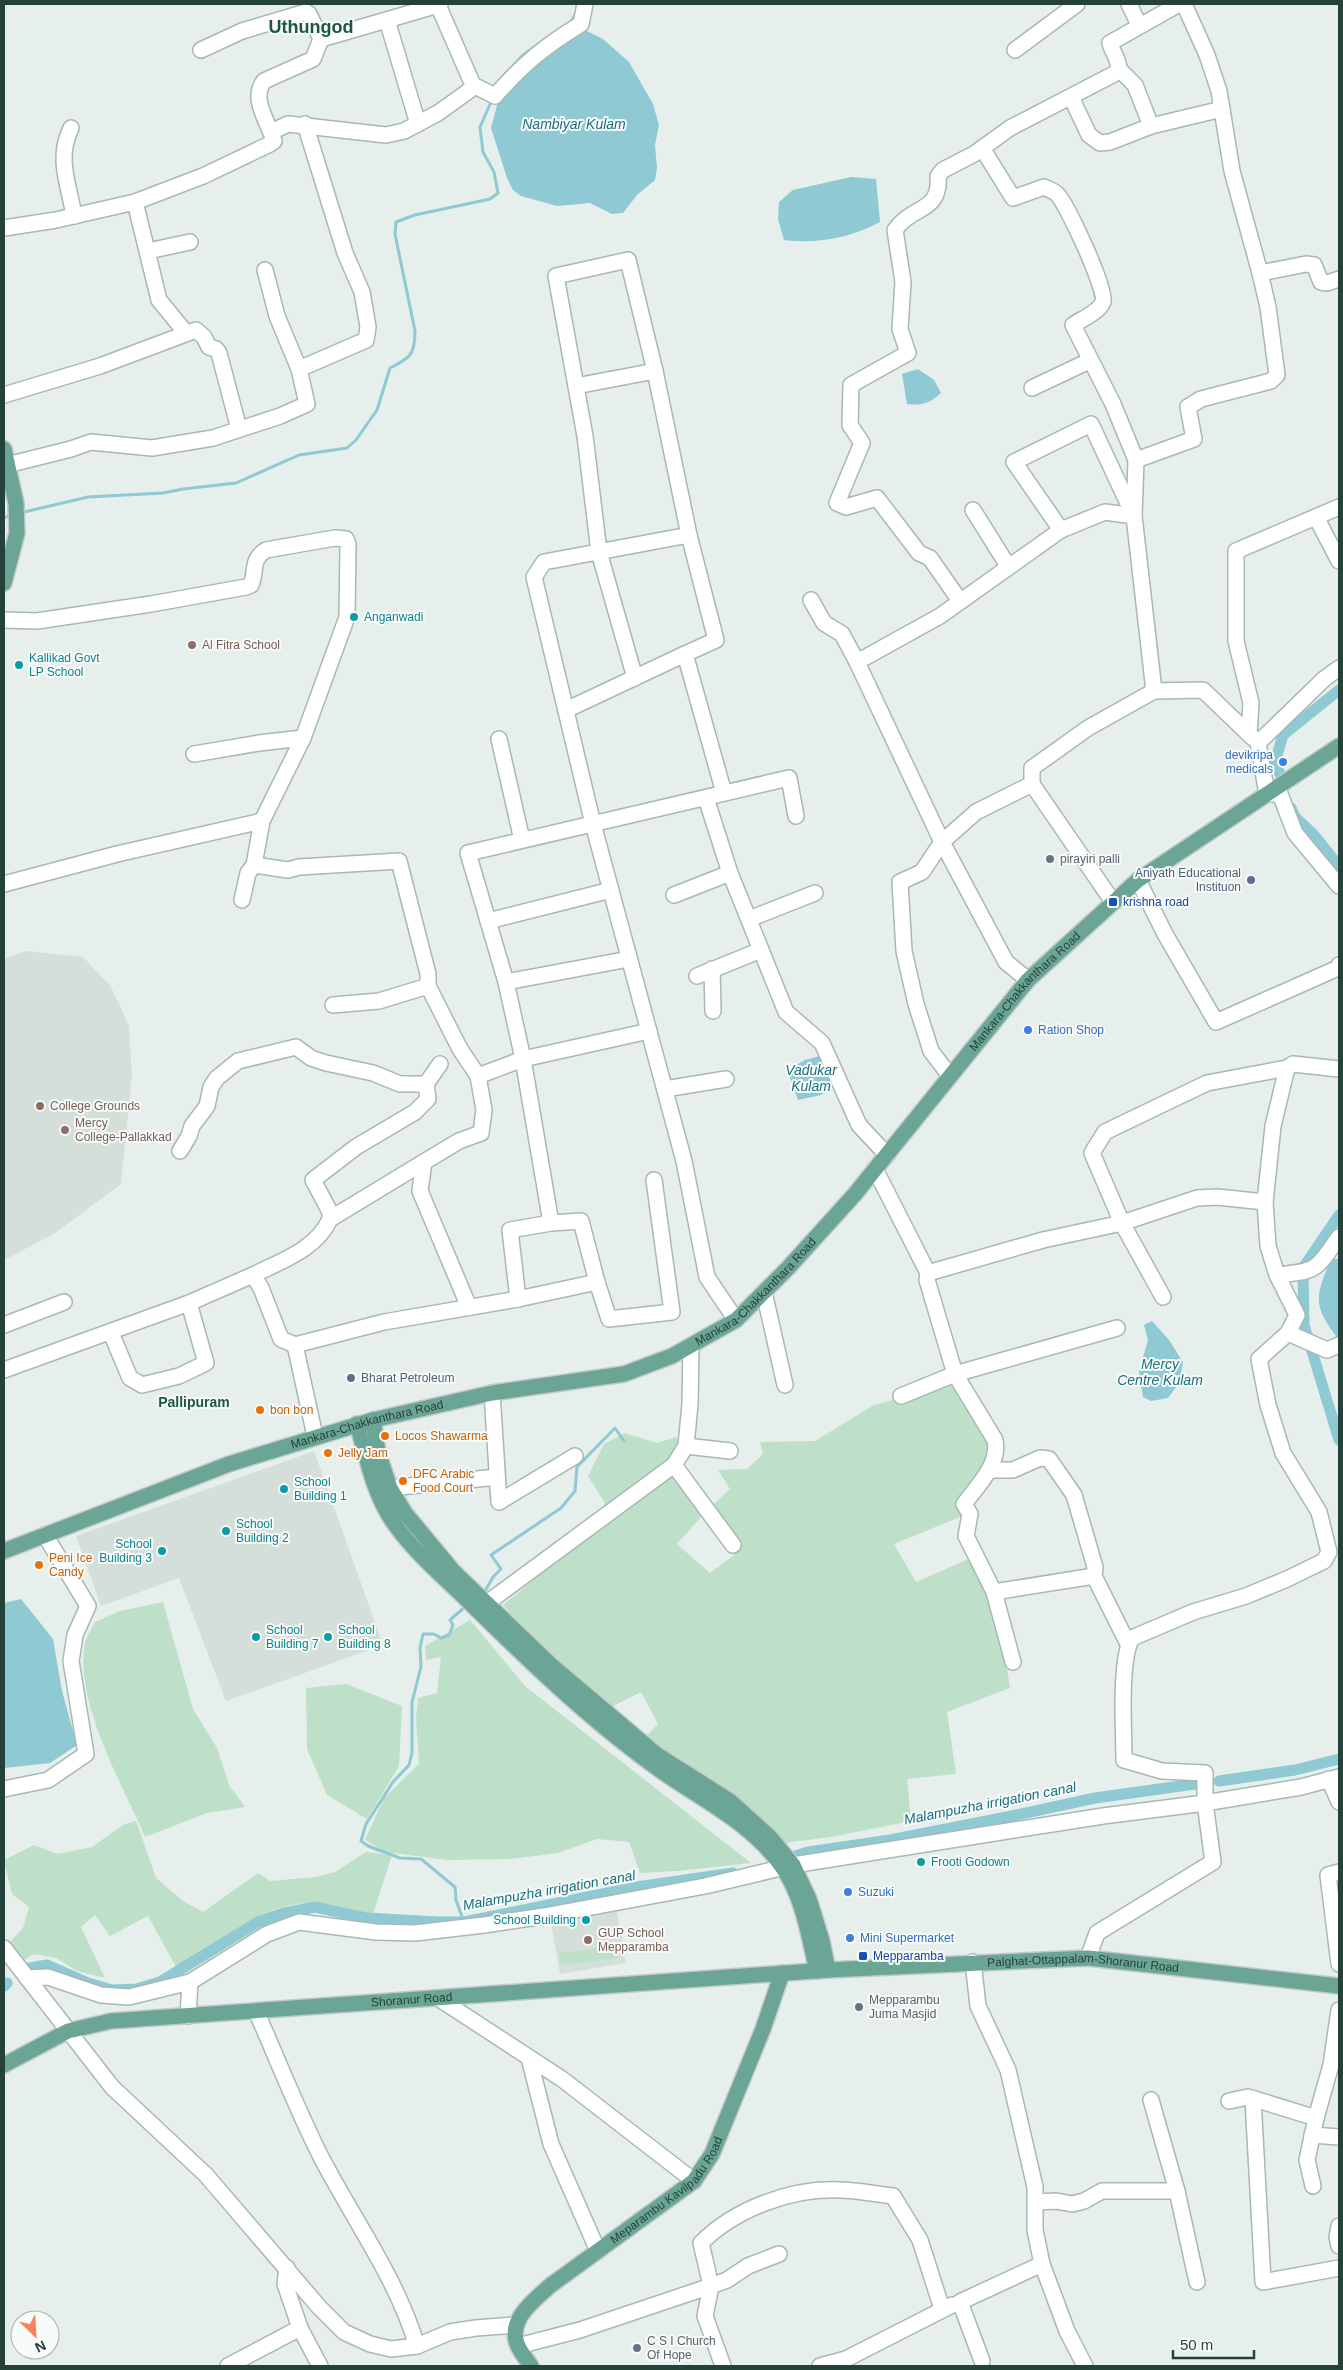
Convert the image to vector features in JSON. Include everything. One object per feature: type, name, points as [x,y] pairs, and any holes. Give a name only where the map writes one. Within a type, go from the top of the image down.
[{"type":"main road","points":[[4,449],[16,503],[17,533],[4,583]]},
{"type":"main road","name":"Mankara-Chakkanthara Road","points":[[4,1551],[229,1464],[357,1424],[492,1394],[624,1374],[672,1356],[736,1320],[856,1194],[1028,980],[1138,880],[1339,746]]},
{"type":"main road","points":[[372,1420],[378,1452],[390,1488],[405,1513],[454,1572],[551,1665],[656,1754],[730,1801],[769,1836],[809,1899],[822,1941],[822,1971]]},
{"type":"main road","points":[[357,1424],[377,1493],[396,1526],[436,1569],[506,1639],[620,1742],[692,1793],[730,1814],[788,1866]]},
{"type":"main road","name":"Palghat-Ottappalam-Shoranur Road","points":[[822,1971],[973,1962],[1088,1958],[1339,1986]]},
{"type":"main road","name":"Shoranur Road","points":[[4,2064],[68,2031],[111,2021],[822,1971]]},
{"type":"main road","name":"Meparambu Kavilpadu Road","points":[[515,2325],[532,2302],[694,2180],[712,2154],[763,2029],[782,1974]]},
{"type":"main road","points":[[515,2325],[518,2346],[531,2366]]},
{"type":"street","points":[[4,228],[74,216],[134,202],[203,176],[274,141],[259,101],[261,85],[264,81],[312,59],[321,39],[439,5],[474,85],[495,96],[520,67],[549,44],[581,24],[585,4]]},
{"type":"street","points":[[1015,50],[1077,4]]},
{"type":"street","points":[[1130,4],[1139,25]]},
{"type":"street","points":[[960,601],[930,558],[919,553],[878,498],[846,507],[837,503],[862,443],[850,425],[851,385],[908,353],[900,329],[903,282],[895,230],[900,223],[937,197],[939,190],[938,176],[944,170],[982,148],[1010,128],[1114,74],[1119,69],[1119,62],[1112,51],[1110,43],[1139,25],[1183,7],[1199,38],[1219,91],[1232,171],[1268,306],[1278,375],[1271,381],[1202,399],[1188,406],[1194,439],[1136,460]]},
{"type":"street","points":[[201,50],[242,30],[306,12],[321,39]]},
{"type":"street","points":[[387,20],[418,124]]},
{"type":"street","points":[[1119,69],[1135,85],[1151,126]]},
{"type":"street","points":[[271,132],[288,124],[305,124],[386,135],[404,132],[438,113],[474,85]]},
{"type":"street","points":[[1071,97],[1089,135],[1100,143],[1110,142],[1151,126],[1222,109]]},
{"type":"street","points":[[298,370],[366,340],[368,327],[362,292],[345,253],[305,124]]},
{"type":"street","points":[[71,128],[63,144],[63,159],[74,216]]},
{"type":"street","points":[[982,148],[1013,198],[1044,187],[1057,194],[1096,270],[1104,293],[1103,302],[1099,308],[1073,325],[1089,361],[1113,404],[1136,460],[1134,516],[1154,692]]},
{"type":"street","points":[[134,202],[159,300],[186,333]]},
{"type":"street","points":[[148,251],[190,242]]},
{"type":"street","points":[[566,710],[635,678],[685,654],[716,640],[689,535],[655,371],[628,260],[556,276],[585,436],[599,552],[635,678]]},
{"type":"street","points":[[1260,273],[1306,264],[1314,265],[1321,282],[1327,283],[1339,279]]},
{"type":"street","points":[[8,465],[91,442],[152,448],[213,438],[307,404],[298,370],[278,316],[265,270]]},
{"type":"street","points":[[4,395],[100,366],[196,330],[204,337],[209,347],[216,349],[219,353],[239,429]]},
{"type":"street","points":[[1032,388],[1089,361]]},
{"type":"street","points":[[576,386],[655,371]]},
{"type":"street","points":[[1061,530],[1014,462],[1091,424],[1134,516]]},
{"type":"street","points":[[1339,507],[1236,551],[1236,641],[1251,703],[1253,739],[1267,794],[1280,794],[1295,833],[1339,886]]},
{"type":"street","points":[[973,510],[1008,566]]},
{"type":"street","points":[[857,662],[940,616],[1061,530],[1105,512],[1134,516]]},
{"type":"street","points":[[1316,517],[1339,561]]},
{"type":"street","points":[[689,535],[544,562],[534,577],[594,824],[684,1161],[707,1277],[736,1320]]},
{"type":"street","points":[[4,620],[36,621],[151,604],[246,587],[251,585],[254,580],[252,570],[260,554],[266,550],[335,538],[346,539],[348,544],[347,617],[303,738],[262,821],[254,865],[248,873],[242,900]]},
{"type":"street","points":[[812,600],[824,623],[842,634],[942,842],[1006,962],[1028,980]]},
{"type":"street","points":[[685,654],[724,794]]},
{"type":"street","points":[[1253,739],[1339,668]]},
{"type":"street","points":[[1113,902],[1032,784],[1032,768],[1088,728],[1154,692],[1203,690],[1253,739]]},
{"type":"street","points":[[194,754],[303,738]]},
{"type":"street","points":[[499,739],[522,840]]},
{"type":"street","points":[[551,1223],[523,1059],[506,982],[468,853],[789,778],[796,816]]},
{"type":"street","points":[[950,1076],[931,1051],[916,1004],[904,951],[900,882],[922,872],[942,842],[976,812],[1032,784]]},
{"type":"street","points":[[706,798],[730,873],[786,1012],[822,1043],[859,1125],[887,1154]]},
{"type":"street","points":[[4,884],[117,854],[262,821]]},
{"type":"street","points":[[254,865],[288,870],[299,867],[398,861],[428,974],[428,986],[460,1049],[478,1076],[484,1110],[481,1133],[458,1141],[330,1219]]},
{"type":"street","points":[[674,895],[730,873]]},
{"type":"street","points":[[1138,880],[1165,934],[1216,1022],[1338,968],[1339,965]]},
{"type":"street","points":[[488,921],[611,890]]},
{"type":"street","points":[[748,920],[815,893]]},
{"type":"street","points":[[697,976],[761,950]]},
{"type":"street","points":[[506,982],[629,959]]},
{"type":"street","points":[[712,970],[713,1011]]},
{"type":"street","points":[[333,1006],[378,1001],[428,986]]},
{"type":"street","points":[[478,1076],[523,1059],[649,1031]]},
{"type":"street","points":[[180,1151],[192,1126],[207,1106],[211,1088],[217,1078],[238,1061],[296,1047],[311,1058],[326,1063],[372,1073],[400,1084],[426,1084]]},
{"type":"street","points":[[4,1370],[111,1333],[189,1303],[253,1275],[303,1250],[325,1232],[330,1219],[330,1212],[313,1180],[356,1147],[415,1112],[428,1099],[426,1084],[440,1064]]},
{"type":"street","points":[[1163,1297],[1122,1222],[1092,1153],[1105,1132],[1207,1083],[1287,1068],[1294,1064],[1339,1069]]},
{"type":"street","points":[[1088,1958],[1097,1933],[1213,1862],[1205,1803],[1205,1773],[1162,1771],[1124,1760],[1128,1644],[1139,1632],[1288,1579],[1324,1561],[1329,1552],[1319,1512],[1283,1453],[1268,1405],[1259,1358],[1288,1333],[1297,1316],[1277,1275],[1268,1246],[1265,1202],[1273,1126],[1287,1068]]},
{"type":"street","points":[[664,1089],[726,1079]]},
{"type":"street","points":[[424,1162],[420,1190],[469,1307]]},
{"type":"street","points":[[875,1169],[928,1273],[927,1280],[954,1374],[995,1440],[996,1452],[989,1470],[964,1504],[970,1514],[966,1536],[994,1592],[1013,1662]]},
{"type":"street","points":[[518,1299],[510,1230],[551,1223],[581,1221],[597,1282],[609,1318],[672,1312],[654,1180]]},
{"type":"street","points":[[928,1273],[1043,1240],[1122,1222],[1197,1198],[1217,1197],[1265,1202]]},
{"type":"street","points":[[1277,1275],[1306,1273],[1313,1270],[1339,1237]]},
{"type":"street","points":[[253,1275],[261,1288],[281,1339],[295,1345],[384,1322],[518,1299],[597,1282]]},
{"type":"street","points":[[764,1292],[786,1385]]},
{"type":"street","points":[[4,1325],[64,1302]]},
{"type":"street","points":[[111,1333],[130,1378],[142,1385],[179,1376],[206,1364],[189,1303]]},
{"type":"street","points":[[901,1396],[954,1374],[1116,1328]]},
{"type":"street","points":[[1288,1333],[1327,1350],[1339,1345]]},
{"type":"street","points":[[295,1345],[315,1436]]},
{"type":"street","points":[[487,1603],[674,1465],[686,1446],[690,1404],[691,1346]]},
{"type":"street","points":[[492,1394],[499,1502],[575,1456]]},
{"type":"street","points":[[686,1446],[730,1451]]},
{"type":"street","points":[[989,1470],[1013,1470],[1040,1458],[1049,1459],[1074,1495],[1090,1546],[1095,1567],[1094,1576],[1128,1644]]},
{"type":"street","points":[[674,1465],[733,1545]]},
{"type":"street","points":[[390,1488],[498,1477]]},
{"type":"street","points":[[4,1789],[48,1780],[86,1754],[71,1661],[75,1635],[88,1606],[45,1535]]},
{"type":"street","points":[[994,1592],[1094,1576]]},
{"type":"street","points":[[27,1978],[48,1977],[101,1995],[129,1998],[190,1982],[267,1934],[299,1922],[376,1932],[415,1933],[544,1916],[705,1886],[788,1866],[1103,1816],[1205,1803],[1334,1778],[1339,1802]]},
{"type":"street","points":[[1339,1872],[1328,1875],[1339,1964]]},
{"type":"street","points":[[4,1948],[14,1964],[112,2087],[206,2175],[319,2307],[344,2332],[370,2344],[391,2349],[416,2346],[450,2332],[515,2325]]},
{"type":"street","points":[[973,1962],[978,2006],[1008,2070],[1036,2187],[1035,2230],[1042,2264],[1067,2331],[1085,2366]]},
{"type":"street","points":[[188,2016],[190,1982]]},
{"type":"street","points":[[438,1998],[562,2079],[694,2180]]},
{"type":"street","points":[[1313,2186],[1307,2160],[1331,2064],[1339,2010]]},
{"type":"street","points":[[256,2011],[319,2154],[377,2254],[410,2324],[416,2346]]},
{"type":"street","points":[[529,2058],[551,2144],[598,2251]]},
{"type":"street","points":[[1229,2101],[1248,2097],[1316,2118]]},
{"type":"street","points":[[1253,2099],[1263,2282],[1339,2268]]},
{"type":"street","points":[[1150,2100],[1177,2191],[1197,2282]]},
{"type":"street","points":[[1312,2135],[1339,2137]]},
{"type":"street","points":[[723,2366],[705,2316],[711,2286],[701,2243],[715,2229],[758,2206],[793,2194],[838,2190],[893,2196],[920,2240],[942,2309]]},
{"type":"street","points":[[1036,2202],[1056,2201],[1072,2204],[1084,2201],[1102,2191],[1177,2191]]},
{"type":"street","points":[[1339,2226],[1337,2237],[1339,2246]]},
{"type":"street","points":[[518,2346],[580,2330],[711,2286],[727,2280],[748,2266],[779,2254]]},
{"type":"street","points":[[820,2366],[854,2355],[942,2309],[1042,2264]]},
{"type":"street","points":[[287,2268],[285,2284],[300,2328],[320,2366]]},
{"type":"street","points":[[960,2302],[982,2361]]},
{"type":"street","points":[[228,2366],[300,2328]]},
{"type":"shaded area","name":"Mercy College-Pallakkad","points":[[26,951],[83,957],[111,987],[129,1026],[132,1075],[121,1184],[55,1233],[4,1260],[4,959]]},
{"type":"shaded area","points":[[314,1451],[383,1645],[226,1701],[179,1578],[101,1606],[76,1536]]},
{"type":"shaded area","name":"GUP School Mepparamba","points":[[616,1906],[626,1963],[560,1974],[550,1917]]},
{"type":"green space","points":[[954,1384],[991,1442],[987,1476],[960,1517],[894,1544],[916,1582],[973,1557],[999,1615],[1010,1688],[947,1712],[956,1774],[907,1779],[911,1821],[831,1837],[784,1843],[741,1799],[691,1772],[645,1737],[658,1724],[641,1692],[609,1708],[548,1656],[503,1605],[604,1522],[605,1503],[588,1476],[604,1444],[625,1433],[657,1443],[676,1437],[685,1449],[671,1468],[701,1517],[677,1544],[710,1573],[734,1555],[711,1507],[730,1489],[718,1470],[747,1469],[763,1454],[760,1442],[815,1441],[874,1405]]},
{"type":"green space","points":[[163,1602],[193,1709],[217,1748],[229,1785],[245,1807],[207,1813],[145,1837],[102,1742],[86,1691],[83,1666],[85,1643],[95,1622],[120,1611]]},
{"type":"green space","points":[[470,1620],[525,1686],[751,1863],[640,1873],[629,1842],[597,1839],[558,1853],[511,1859],[447,1860],[386,1852],[365,1840],[384,1798],[419,1764],[416,1719],[418,1698],[437,1693],[441,1657],[426,1660],[425,1646]]},
{"type":"green space","points":[[346,1684],[402,1706],[399,1766],[367,1819],[327,1795],[307,1749],[306,1688]]},
{"type":"green space","points":[[136,1821],[156,1878],[183,1901],[203,1912],[258,1873],[270,1881],[316,1877],[335,1872],[366,1852],[392,1855],[373,1914],[321,1903],[287,1906],[253,1919],[176,1967],[148,1916],[110,1936],[95,1915],[81,1927],[105,1978],[77,1971],[56,1958],[34,1954],[22,1961],[9,1943],[23,1928],[29,1907],[12,1894],[4,1860],[34,1845],[58,1854],[92,1847],[123,1825]]},
{"type":"green space","points":[[617,1946],[618,1958],[561,1965],[559,1953]]},
{"type":"water","name":"Nambiyar Kulam","points":[[579,27],[603,39],[629,62],[653,104],[659,125],[655,145],[657,168],[655,180],[637,195],[623,213],[612,214],[590,203],[557,206],[521,196],[513,190],[507,178],[491,128],[500,94]]},
{"type":"water","points":[[851,177],[876,179],[880,222],[845,236],[809,241],[784,240],[778,219],[779,202],[793,190]]},
{"type":"water","points":[[918,369],[934,380],[941,393],[926,403],[917,405],[907,404],[902,374]]},
{"type":"water","name":"Vadukar Kulam","points":[[827,1054],[836,1084],[821,1095],[798,1100],[787,1070],[805,1060]]},
{"type":"water","points":[[1331,1259],[1339,1259],[1339,1340],[1324,1318],[1319,1301],[1319,1292]]},
{"type":"water","name":"Mercy Centre Kulam","points":[[1152,1321],[1169,1340],[1183,1362],[1179,1383],[1168,1398],[1151,1401],[1143,1397],[1139,1371],[1148,1340],[1144,1325]]},
{"type":"water","points":[[21,1599],[53,1639],[62,1691],[77,1745],[50,1763],[4,1768],[4,1603]]},
{"type":"waterway","points":[[570,23],[577,12]]},
{"type":"waterway","points":[[498,83],[522,56],[548,37]]},
{"type":"waterway","points":[[24,512],[88,497],[163,493],[236,483],[299,455],[347,448],[356,440],[377,410],[390,368],[407,358],[414,346],[415,331],[395,234],[396,222],[415,215],[490,199],[498,193],[494,172],[483,152],[480,127],[491,102]]},
{"type":"waterway","points":[[4,518],[10,515]]},
{"type":"waterway","points":[[1280,774],[1275,762],[1283,735],[1339,690]]},
{"type":"waterway","points":[[1291,808],[1295,817],[1313,834],[1339,866]]},
{"type":"waterway","points":[[1339,1215],[1303,1268],[1304,1325],[1339,1440]]},
{"type":"waterway","points":[[484,1593],[493,1577],[501,1569],[491,1555],[561,1508],[575,1491],[577,1467],[615,1428],[624,1441]]},
{"type":"waterway","points":[[464,1922],[456,1900],[455,1887],[421,1859],[400,1858],[368,1846],[361,1841],[366,1824],[393,1782],[409,1765],[412,1753],[412,1702],[421,1667],[420,1648],[423,1634],[434,1634],[441,1638],[449,1635],[453,1625],[450,1620],[466,1606]]},
{"type":"waterway","name":"Malampuzha irrigation canal","points":[[1219,1781],[1295,1770],[1339,1759]]},
{"type":"waterway","name":"Malampuzha irrigation canal","points":[[792,1857],[808,1852],[890,1840],[1095,1798],[1195,1784]]},
{"type":"waterway","name":"Malampuzha irrigation canal","points":[[30,1968],[47,1965],[88,1983],[112,1990],[136,1989],[160,1982],[258,1922],[284,1913],[315,1907],[366,1918],[464,1922],[637,1887],[733,1873]]},
{"type":"waterway","name":"Malampuzha irrigation canal","points":[[4,1986],[7,1983]]},
{"type":"place","name":"Anganwadi","points":[[354,617]]},
{"type":"place","name":"Al Fitra School","points":[[192,645]]},
{"type":"place","name":"Kallikad Govt LP School","points":[[19,665]]},
{"type":"place","name":"devikripa medicals","points":[[1283,762]]},
{"type":"place","name":"pirayiri palli","points":[[1050,859]]},
{"type":"place","name":"Aniyath Educational Instituon","points":[[1251,880]]},
{"type":"place","name":"krishna road","points":[[1113,902]]},
{"type":"place","name":"Ration Shop","points":[[1028,1030]]},
{"type":"place","name":"College Grounds","points":[[40,1106]]},
{"type":"place","name":"Mercy College-Pallakkad","points":[[65,1130]]},
{"type":"place","name":"Bharat Petroleum","points":[[351,1378]]},
{"type":"place","name":"bon bon","points":[[260,1410]]},
{"type":"place","name":"Locos Shawarma","points":[[385,1436]]},
{"type":"place","name":"Jelly Jam","points":[[328,1453]]},
{"type":"place","name":"DFC Arabic Food Court","points":[[403,1481]]},
{"type":"place","name":"School Building 1","points":[[284,1489]]},
{"type":"place","name":"School Building 2","points":[[226,1531]]},
{"type":"place","name":"School Building 3","points":[[162,1551]]},
{"type":"place","name":"Peni Ice Candy","points":[[39,1565]]},
{"type":"place","name":"School Building 7","points":[[256,1637]]},
{"type":"place","name":"School Building 8","points":[[328,1637]]},
{"type":"place","name":"Frooti Godown","points":[[921,1862]]},
{"type":"place","name":"Suzuki","points":[[848,1892]]},
{"type":"place","name":"School Building","points":[[586,1920]]},
{"type":"place","name":"Mini Supermarket","points":[[850,1938]]},
{"type":"place","name":"GUP School Mepparamba","points":[[588,1940]]},
{"type":"place","name":"Mepparamba","points":[[863,1956]]},
{"type":"place","name":"Mepparambu Juma Masjid","points":[[859,2007]]},
{"type":"place","name":"C S I Church Of Hope","points":[[637,2348]]},
{"type":"district","name":"Uthungod","points":[[311,27]]},
{"type":"district","name":"Pallipuram","points":[[194,1402]]}]
